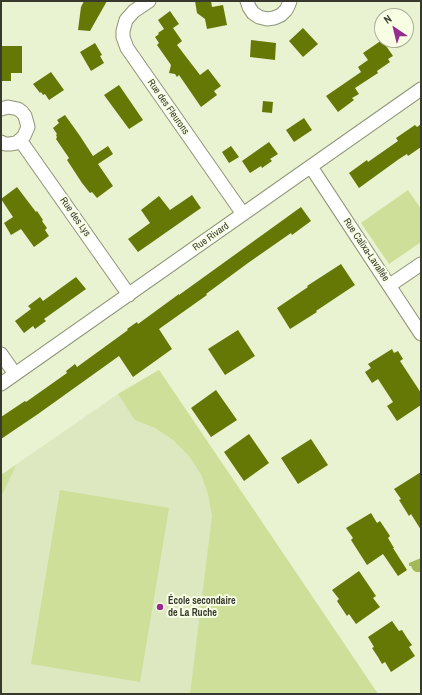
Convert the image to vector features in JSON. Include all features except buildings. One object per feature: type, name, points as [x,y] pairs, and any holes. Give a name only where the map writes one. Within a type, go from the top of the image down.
[{"type":"street","name":"Rue des Fleurons","points":[[148,1],[134,11],[126,20],[123,37],[126,48],[244,214]]},
{"type":"street","points":[[247,1],[253,13],[266,19],[274,18],[280,15],[286,10],[290,1]]},
{"type":"street","name":"Rue Rivard","points":[[1,384],[421,89]]},
{"type":"street","points":[[1,109],[8,107],[18,109],[25,116],[28,127],[24,136],[20,140],[10,144],[1,142]]},
{"type":"street","name":"Rue des Lys","points":[[20,140],[129,294]]},
{"type":"street","name":"Rue Calixa-Lavallée","points":[[311,167],[421,334]]},
{"type":"street","points":[[390,286],[421,264]]},
{"type":"street","points":[[1,354],[15,374]]},
{"type":"shaded area","points":[[408,190],[421,209],[421,242],[389,264],[361,223]]},
{"type":"shaded area","name":"École secondaire de La Ruche","points":[[159,370],[378,694],[1,694],[1,475],[118,394]]},
{"type":"shaded area","points":[[159,370],[378,694],[190,694],[212,516],[208,494],[201,474],[189,456],[173,440],[155,428],[135,420],[118,394]]},
{"type":"shaded area","points":[[16,465],[1,497],[1,475]]},
{"type":"shaded area","points":[[60,490],[169,508],[140,682],[31,664]]},
{"type":"shaded area","points":[[421,558],[421,572],[416,572],[411,566],[409,566],[409,563]]},
{"type":"place","name":"École secondaire de La Ruche","points":[[160,607]]}]
